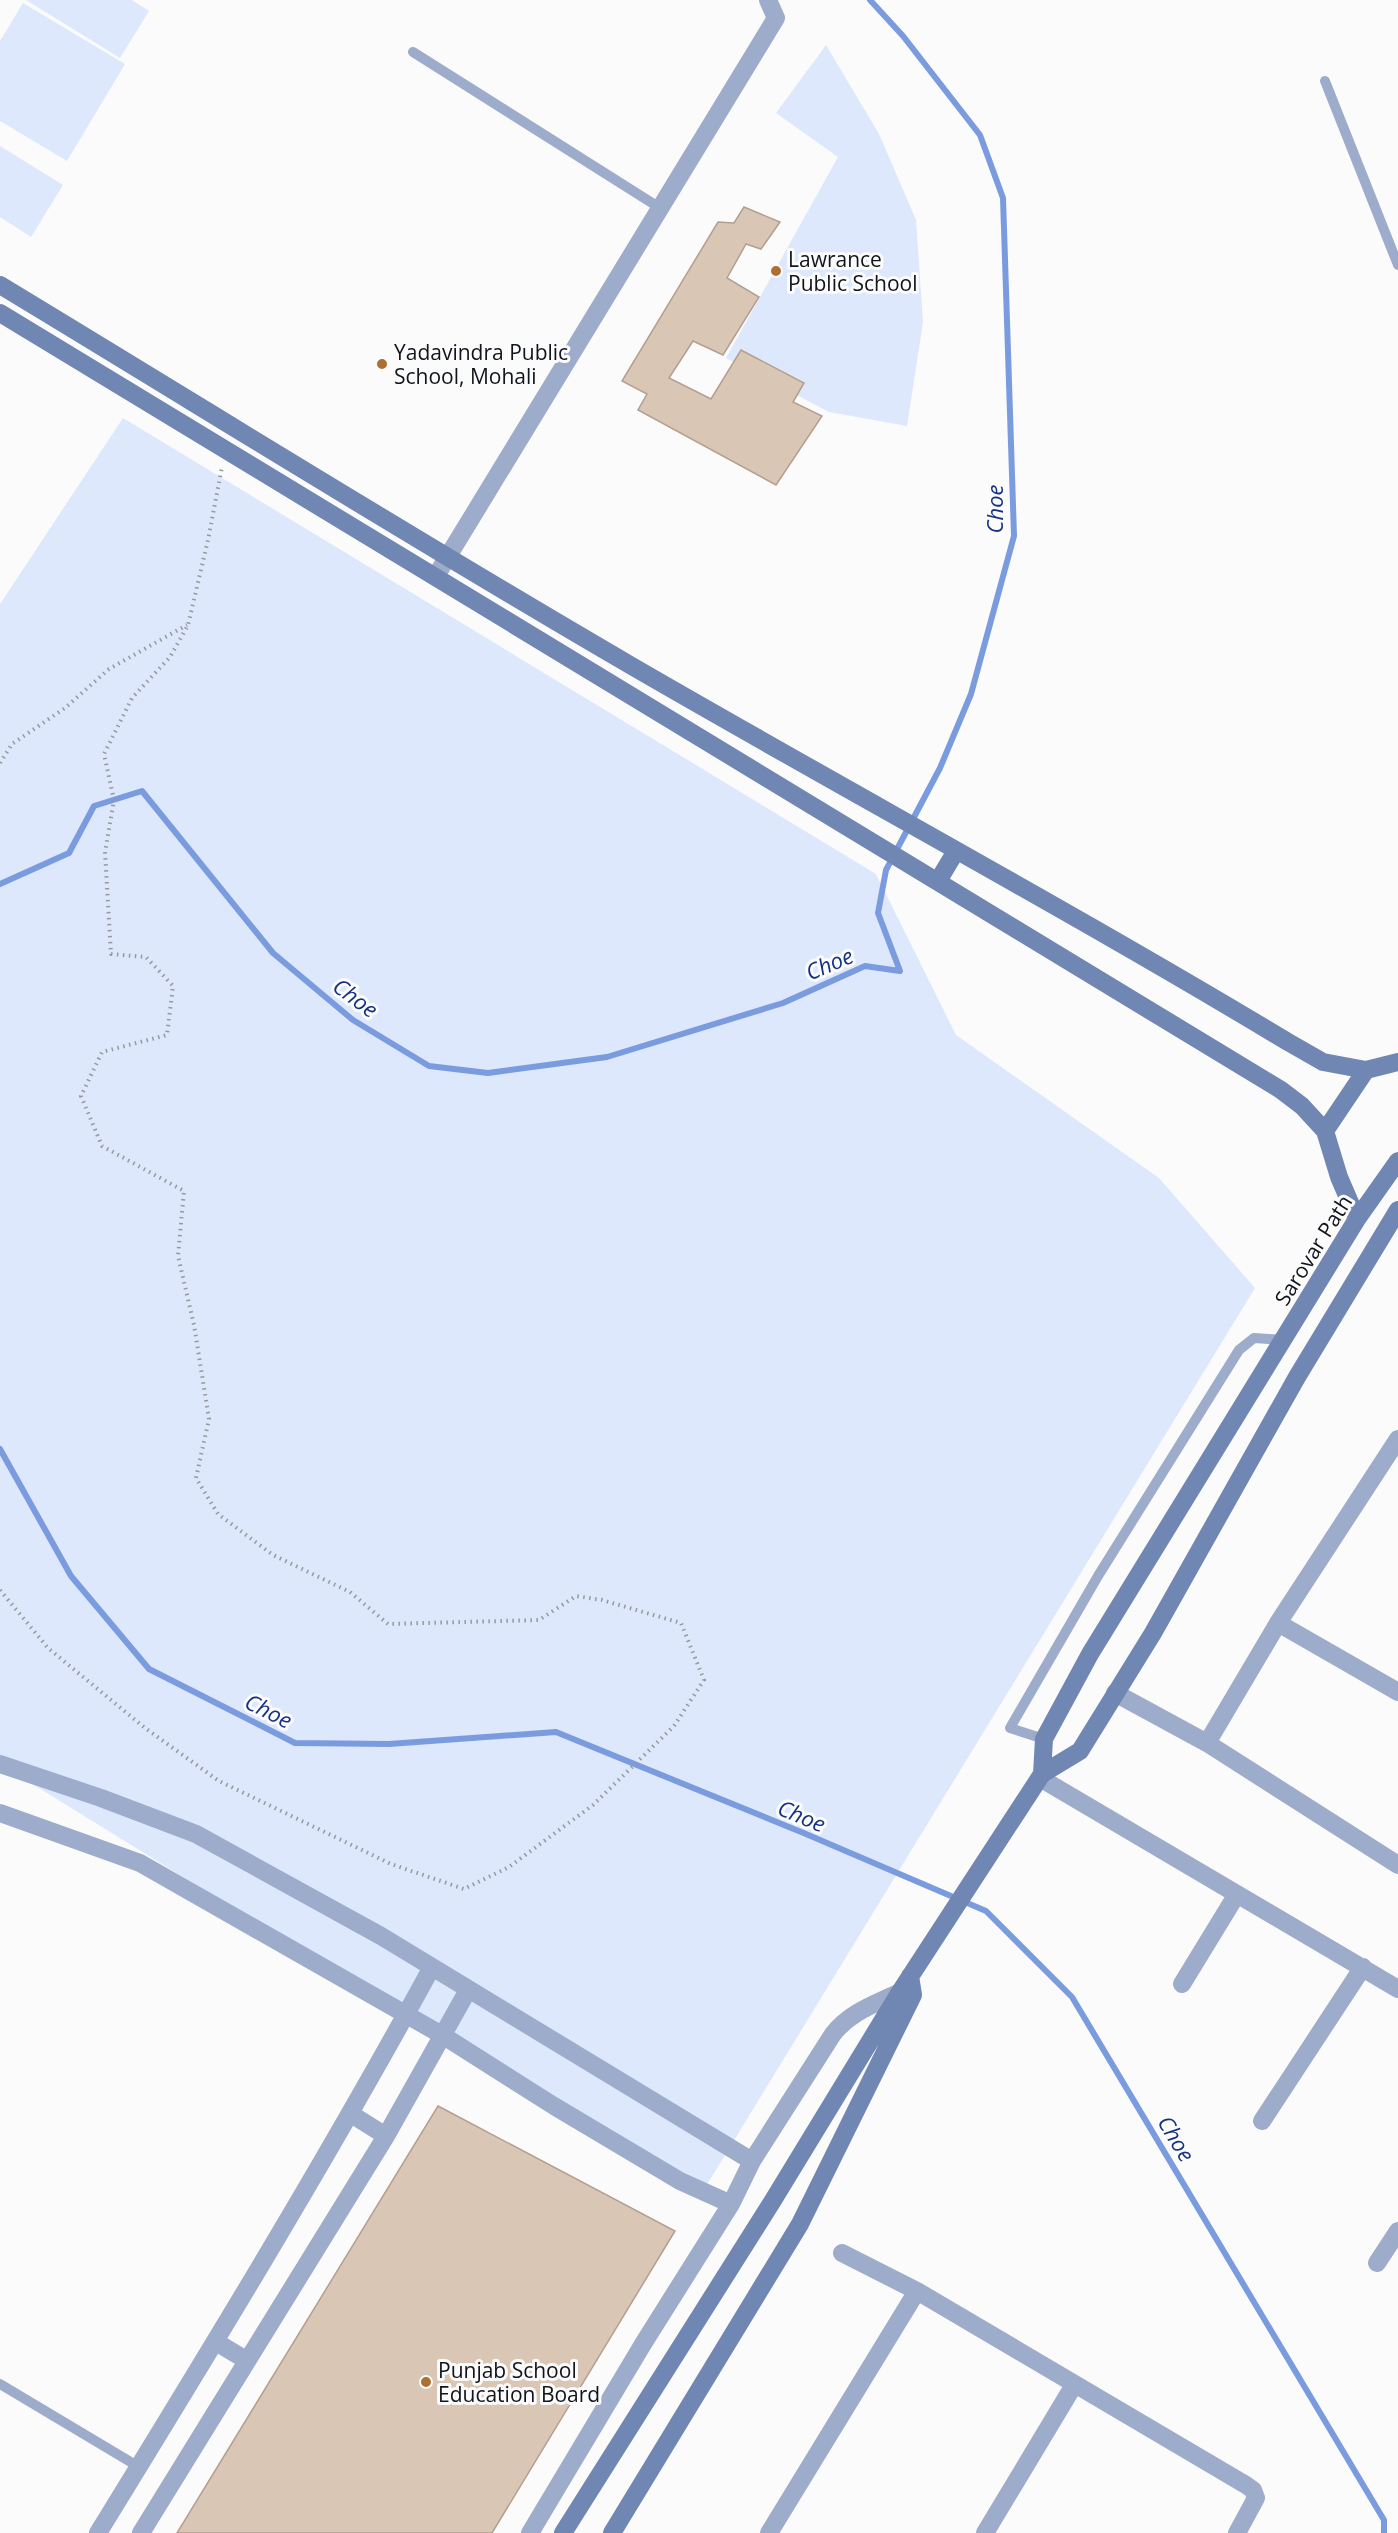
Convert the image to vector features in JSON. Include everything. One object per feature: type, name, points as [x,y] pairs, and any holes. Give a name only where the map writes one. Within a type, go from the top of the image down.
[{"type":"main road","points":[[0,285],[447,557],[1323,1062],[1365,1070],[1398,1062]]},
{"type":"main road","points":[[0,313],[701,736],[1281,1090],[1302,1106],[1324,1131],[1339,1177],[1357,1219]]},
{"type":"main road","points":[[701,736],[714,712]]},
{"type":"main road","points":[[932,878],[950,847]]},
{"type":"main road","points":[[1324,1131],[1365,1070]]},
{"type":"main road","name":"Sarovar Path","points":[[1044,1739],[1090,1654],[1357,1219],[1398,1161]]},
{"type":"main road","points":[[563,2533],[772,2202],[910,1976],[1041,1776],[1080,1751],[1153,1633],[1297,1377],[1398,1210]]},
{"type":"main road","points":[[1041,1776],[1044,1739]]},
{"type":"main road","points":[[612,2533],[800,2224],[913,1995],[910,1976]]},
{"type":"street","points":[[436,576],[776,18],[768,0]]},
{"type":"street","points":[[1207,1743],[1278,1623],[1398,1439]]},
{"type":"street","points":[[1278,1623],[1396,1687]]},
{"type":"street","points":[[1115,1693],[1207,1743],[1398,1865]]},
{"type":"street","points":[[0,1764],[101,1798],[196,1834],[432,1967],[752,2161]]},
{"type":"street","points":[[1041,1776],[1398,1989]]},
{"type":"street","points":[[0,1813],[140,1863],[442,2035],[554,2106],[680,2181],[731,2204]]},
{"type":"street","points":[[1182,1984],[1238,1894]]},
{"type":"street","points":[[98,2533],[216,2342],[351,2114],[432,1967]]},
{"type":"street","points":[[1262,2121],[1363,1967]]},
{"type":"street","points":[[141,2533],[386,2136],[468,1990]]},
{"type":"street","points":[[530,2533],[643,2344],[731,2204],[752,2161],[833,2034],[843,2021],[900,1992]]},
{"type":"street","points":[[351,2114],[386,2136]]},
{"type":"street","points":[[1377,2263],[1398,2232]]},
{"type":"street","points":[[842,2253],[917,2291],[1253,2490],[1256,2498],[1237,2533]]},
{"type":"street","points":[[770,2533],[917,2291]]},
{"type":"street","points":[[216,2342],[246,2360]]},
{"type":"street","points":[[985,2533],[1074,2385]]},
{"type":"lane","points":[[413,52],[660,208]]},
{"type":"lane","points":[[1325,81],[1398,265]]},
{"type":"lane","points":[[1044,1739],[1010,1728],[1098,1576],[1239,1350],[1254,1338],[1284,1340]]},
{"type":"lane","points":[[0,2384],[139,2467]]},
{"type":"path","points":[[0,1590],[48,1648],[145,1728],[219,1781],[391,1864],[465,1889],[509,1868],[593,1805],[674,1726],[704,1680],[681,1623],[602,1600],[576,1596],[539,1620],[388,1624],[350,1592],[273,1555],[218,1514],[196,1478],[209,1419],[194,1325],[178,1256],[184,1191],[102,1146],[81,1096],[102,1052],[167,1035],[173,986],[146,957],[111,954],[105,852],[114,800],[104,754],[132,698],[170,657],[188,625],[208,540],[225,449]]},
{"type":"path","points":[[0,763],[12,744],[64,708],[109,669],[188,625]]},
{"type":"shaded area","points":[[26,0],[132,0],[149,11],[120,58]]},
{"type":"shaded area","points":[[23,3],[125,64],[67,161],[0,121],[0,41]]},
{"type":"shaded area","points":[[826,45],[879,134],[916,220],[923,322],[907,426],[829,412],[726,358],[838,157],[776,113]]},
{"type":"shaded area","points":[[0,146],[63,185],[31,237],[0,217]]},
{"type":"shaded area","points":[[123,418],[876,874],[956,1035],[1159,1178],[1255,1288],[700,2196],[0,1764],[0,604]]},
{"type":"building","points":[[744,207],[780,222],[761,249],[746,244],[727,278],[759,297],[723,355],[693,341],[669,378],[711,399],[741,350],[804,383],[793,402],[822,416],[776,485],[638,410],[647,394],[622,381],[718,222],[734,223]]},
{"type":"building","name":"Punjab School Education Board","points":[[438,2106],[675,2231],[492,2533],[177,2533]]},
{"type":"waterway","name":"Choe","points":[[0,884],[69,853],[94,806],[142,791],[273,953],[353,1020],[429,1066],[488,1073],[607,1057],[783,1003],[865,966],[900,971],[878,913],[886,870],[940,768],[971,694],[1014,536],[1003,198],[980,135],[903,36],[870,0]]},
{"type":"waterway","name":"Choe","points":[[0,1449],[71,1576],[149,1669],[295,1743],[389,1744],[556,1732],[806,1834],[986,1911],[1072,1997],[1384,2520],[1384,2533]]},
{"type":"place","name":"Lawrance Public School","points":[[776,271]]},
{"type":"place","name":"Yadavindra Public School, Mohali","points":[[382,364]]},
{"type":"place","name":"Punjab School Education Board","points":[[426,2382]]}]
